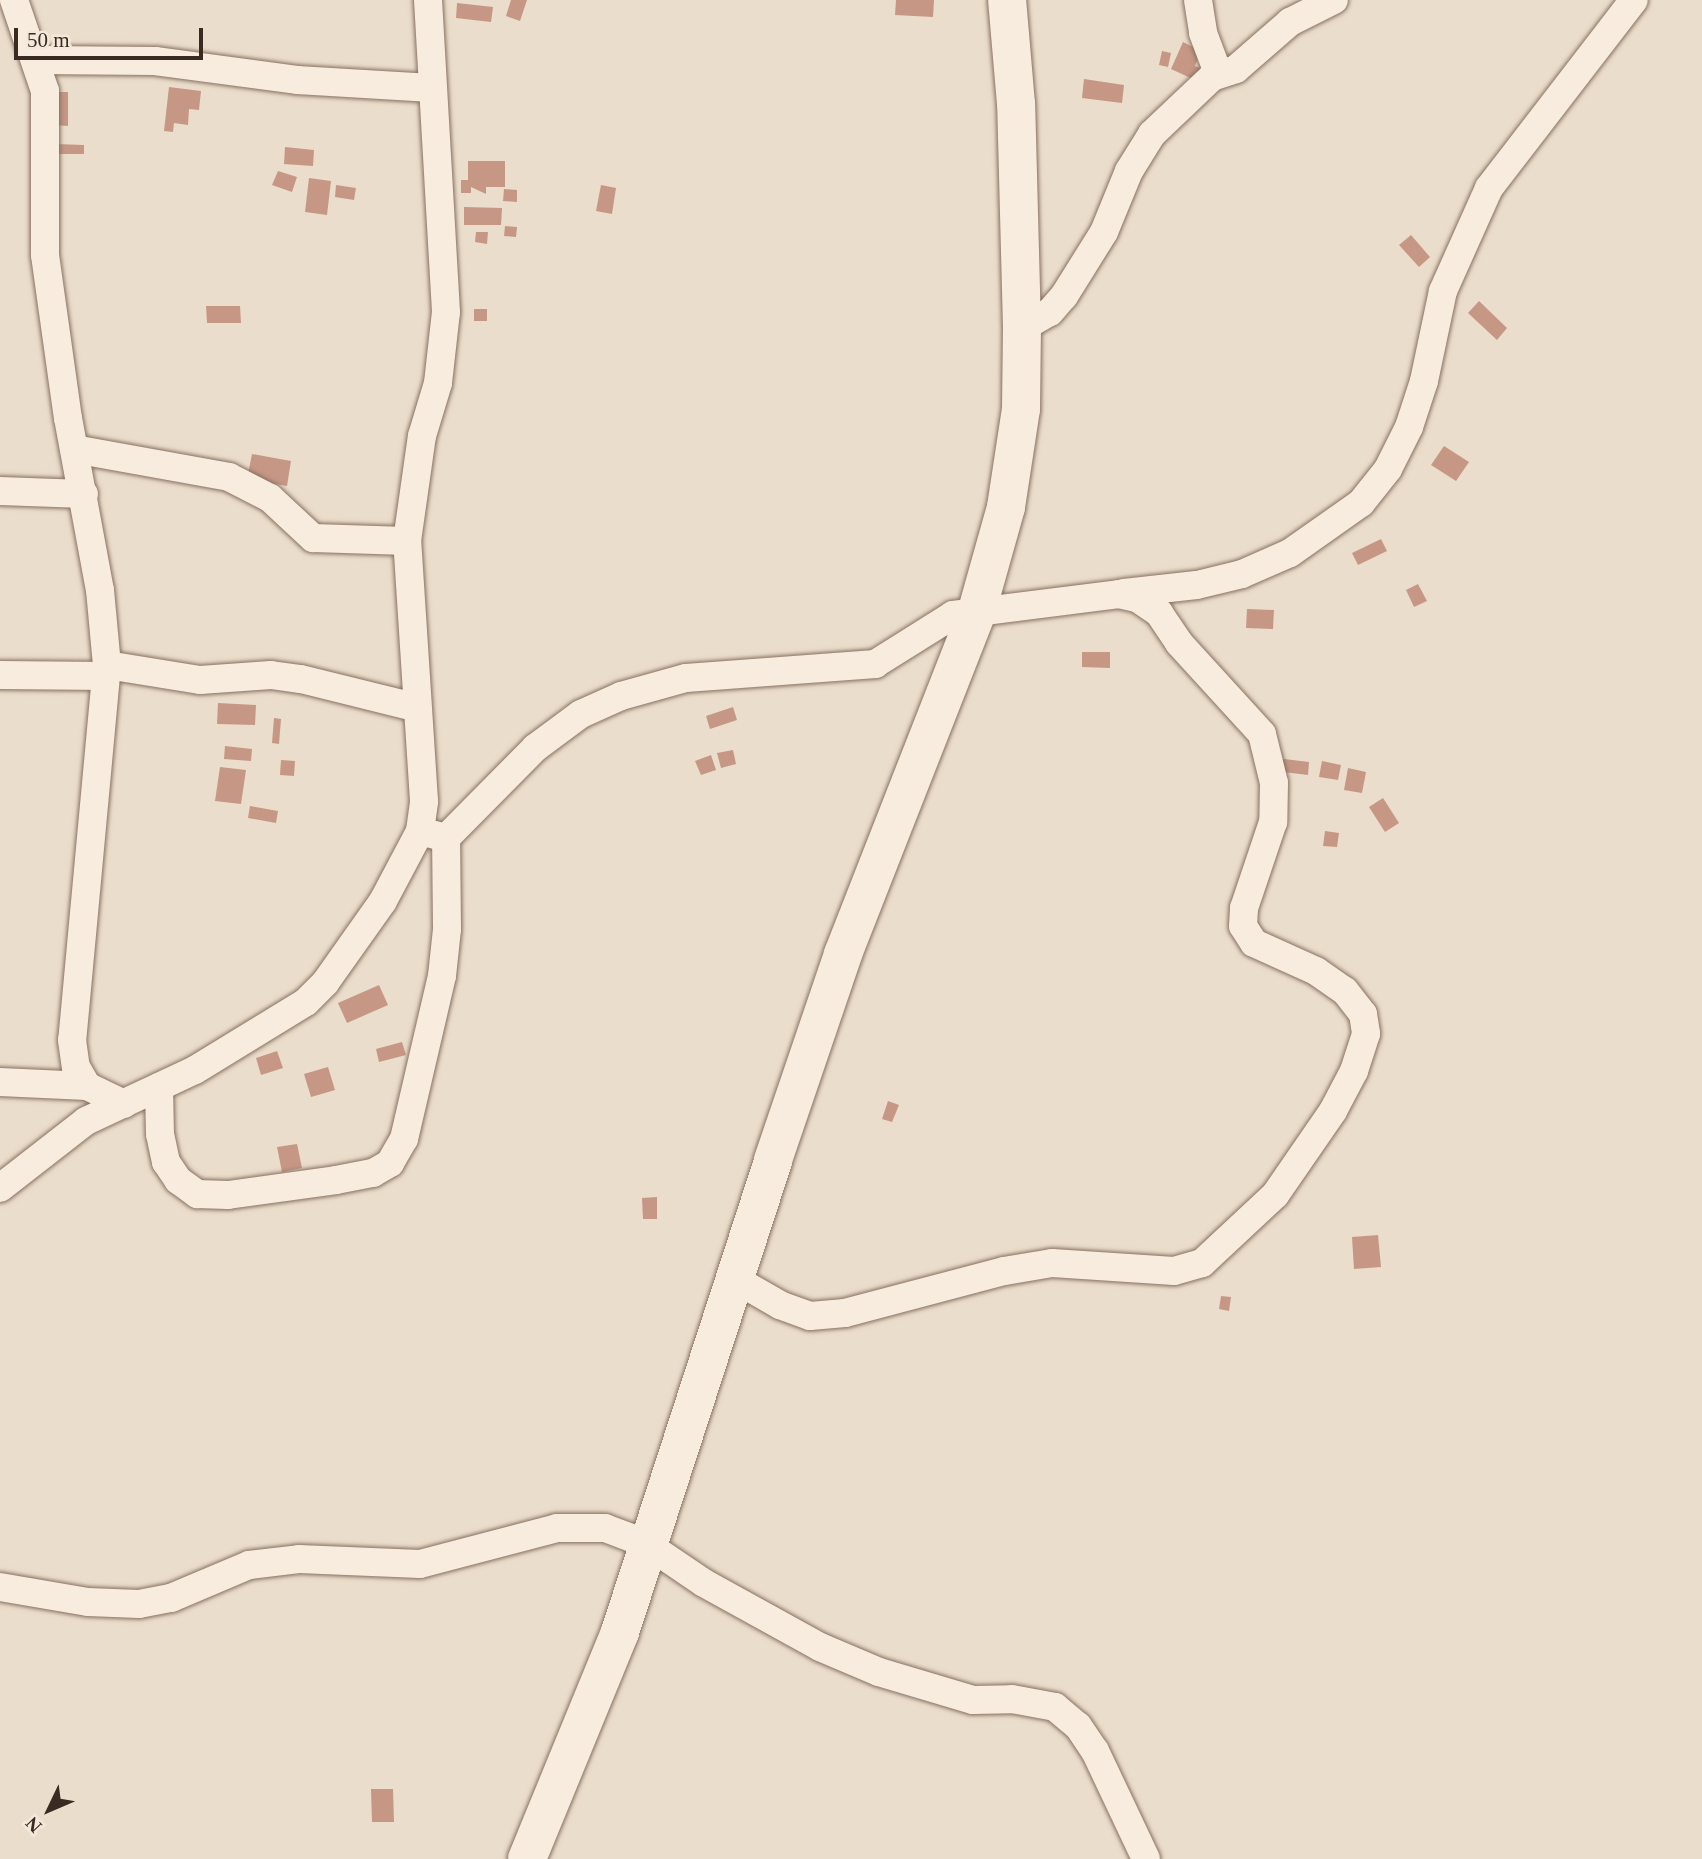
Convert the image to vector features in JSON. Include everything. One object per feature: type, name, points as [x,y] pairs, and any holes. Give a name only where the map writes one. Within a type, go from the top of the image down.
[{"type":"street","points":[[14,0],[45,91],[45,255],[74,449],[84,494],[106,670],[72,1002],[76,1067],[87,1086]]},
{"type":"street","points":[[159,1087],[160,1134],[166,1162],[178,1180],[197,1194],[228,1195],[336,1181],[373,1173],[390,1163],[404,1139],[442,976],[447,929],[433,834],[424,801],[414,707],[407,541],[422,436],[438,383],[446,312],[428,0]]},
{"type":"street","points":[[527,1859],[620,1632],[645,1543],[844,954],[976,614],[1006,507],[1021,408],[1022,328],[1016,104],[1007,0]]},
{"type":"street","points":[[1198,0],[1218,73]]},
{"type":"street","points":[[1022,328],[1050,312],[1064,296],[1104,232],[1129,171],[1152,134],[1218,73],[1236,69],[1290,22],[1334,0]]},
{"type":"street","points":[[0,1188],[86,1121],[159,1087],[306,1002],[326,983],[433,834],[535,748],[581,714],[621,696],[686,678],[875,664],[937,622],[953,615],[1197,585],[1242,574],[1290,553],[1361,503],[1388,469],[1409,427],[1424,381],[1443,291],[1489,188],[1634,0]]},
{"type":"street","points":[[36,60],[155,61],[297,80],[432,88]]},
{"type":"street","points":[[74,449],[229,477],[270,498],[313,538],[407,541]]},
{"type":"street","points":[[0,491],[84,494]]},
{"type":"street","points":[[733,1278],[780,1305],[810,1316],[845,1314],[1004,1271],[1052,1263],[1174,1271],[1202,1263],[1231,1240],[1302,1162],[1332,1111],[1354,1071],[1366,1034],[1363,1014],[1345,991],[1317,971],[1254,943],[1243,926],[1244,908],[1273,822],[1275,783],[1262,734],[1179,642],[1159,613],[1138,597],[1119,594]]},
{"type":"street","points":[[0,675],[106,670],[200,680],[281,676],[414,707]]},
{"type":"street","points":[[0,1082],[87,1086],[124,1104]]},
{"type":"street","points":[[0,1587],[88,1602],[139,1604],[171,1598],[249,1565],[286,1560],[420,1564],[557,1528],[605,1528],[645,1543],[758,1614],[879,1672],[973,1700],[1012,1699],[1055,1707],[1078,1726],[1095,1751],[1146,1859]]},
{"type":"building","points":[[511,0],[527,0],[520,21],[506,16]]},
{"type":"building","points":[[896,0],[934,0],[933,17],[895,15]]},
{"type":"building","points":[[457,3],[493,7],[491,22],[456,18]]},
{"type":"building","points":[[1183,42],[1201,51],[1195,66],[1202,69],[1197,81],[1171,69]]},
{"type":"building","points":[[1162,51],[1171,53],[1168,67],[1159,65]]},
{"type":"building","points":[[1084,79],[1124,85],[1122,103],[1082,98]]},
{"type":"building","points":[[169,87],[201,91],[199,110],[189,109],[188,125],[174,123],[173,132],[164,131]]},
{"type":"building","points":[[54,92],[68,92],[68,126],[53,125]]},
{"type":"building","points":[[55,144],[84,145],[84,154],[55,154]]},
{"type":"building","points":[[285,147],[314,150],[313,166],[284,164]]},
{"type":"building","points":[[468,161],[505,161],[505,187],[486,187],[486,194],[471,187],[471,193],[461,193],[461,180],[468,180]]},
{"type":"building","points":[[278,171],[297,177],[292,192],[272,185]]},
{"type":"building","points":[[309,178],[331,181],[327,215],[305,212]]},
{"type":"building","points":[[336,185],[356,188],[354,200],[335,197]]},
{"type":"building","points":[[601,185],[616,188],[612,214],[596,211]]},
{"type":"building","points":[[504,189],[517,190],[517,202],[503,201]]},
{"type":"building","points":[[464,207],[502,208],[501,225],[464,225]]},
{"type":"building","points":[[505,226],[517,227],[516,237],[504,236]]},
{"type":"building","points":[[476,232],[488,232],[487,244],[475,242]]},
{"type":"building","points":[[1411,235],[1430,257],[1419,267],[1399,245]]},
{"type":"building","points":[[1479,301],[1507,328],[1497,340],[1468,313]]},
{"type":"building","points":[[206,306],[240,306],[241,323],[207,323]]},
{"type":"building","points":[[474,309],[487,309],[487,321],[474,321]]},
{"type":"building","points":[[1444,446],[1469,462],[1456,481],[1431,465]]},
{"type":"building","points":[[252,454],[291,461],[287,486],[247,479]]},
{"type":"building","points":[[1381,539],[1387,551],[1358,565],[1352,553]]},
{"type":"building","points":[[1418,584],[1427,601],[1414,607],[1406,590]]},
{"type":"building","points":[[1247,609],[1274,610],[1273,629],[1246,628]]},
{"type":"building","points":[[1082,652],[1110,652],[1110,668],[1082,667]]},
{"type":"building","points":[[218,703],[256,705],[255,725],[217,724]]},
{"type":"building","points":[[733,707],[737,720],[710,729],[706,716]]},
{"type":"building","points":[[274,718],[281,719],[279,744],[272,743]]},
{"type":"building","points":[[225,746],[252,749],[251,761],[224,759]]},
{"type":"building","points":[[733,750],[736,764],[721,768],[717,753]]},
{"type":"building","points":[[711,755],[716,770],[701,775],[695,761]]},
{"type":"building","points":[[1276,758],[1309,762],[1308,775],[1275,771]]},
{"type":"building","points":[[281,760],[295,761],[294,776],[280,775]]},
{"type":"building","points":[[1322,761],[1341,765],[1338,780],[1319,777]]},
{"type":"building","points":[[220,767],[246,770],[241,804],[215,801]]},
{"type":"building","points":[[1348,768],[1366,772],[1362,793],[1344,790]]},
{"type":"building","points":[[1383,798],[1399,823],[1385,832],[1369,807]]},
{"type":"building","points":[[250,806],[278,811],[276,823],[248,818]]},
{"type":"building","points":[[1325,831],[1339,833],[1337,847],[1323,846]]},
{"type":"building","points":[[379,985],[388,1005],[347,1023],[338,1003]]},
{"type":"building","points":[[402,1042],[406,1055],[379,1062],[376,1049]]},
{"type":"building","points":[[277,1051],[283,1068],[261,1075],[256,1058]]},
{"type":"building","points":[[328,1067],[335,1090],[311,1097],[304,1074]]},
{"type":"building","points":[[888,1101],[899,1105],[892,1122],[882,1119]]},
{"type":"building","points":[[297,1144],[302,1168],[282,1172],[277,1147]]},
{"type":"building","points":[[657,1197],[657,1219],[643,1219],[642,1198]]},
{"type":"building","points":[[1378,1235],[1381,1267],[1354,1269],[1352,1237]]},
{"type":"building","points":[[1221,1296],[1231,1297],[1229,1311],[1219,1309]]},
{"type":"building","points":[[371,1789],[393,1789],[394,1822],[372,1822]]}]
